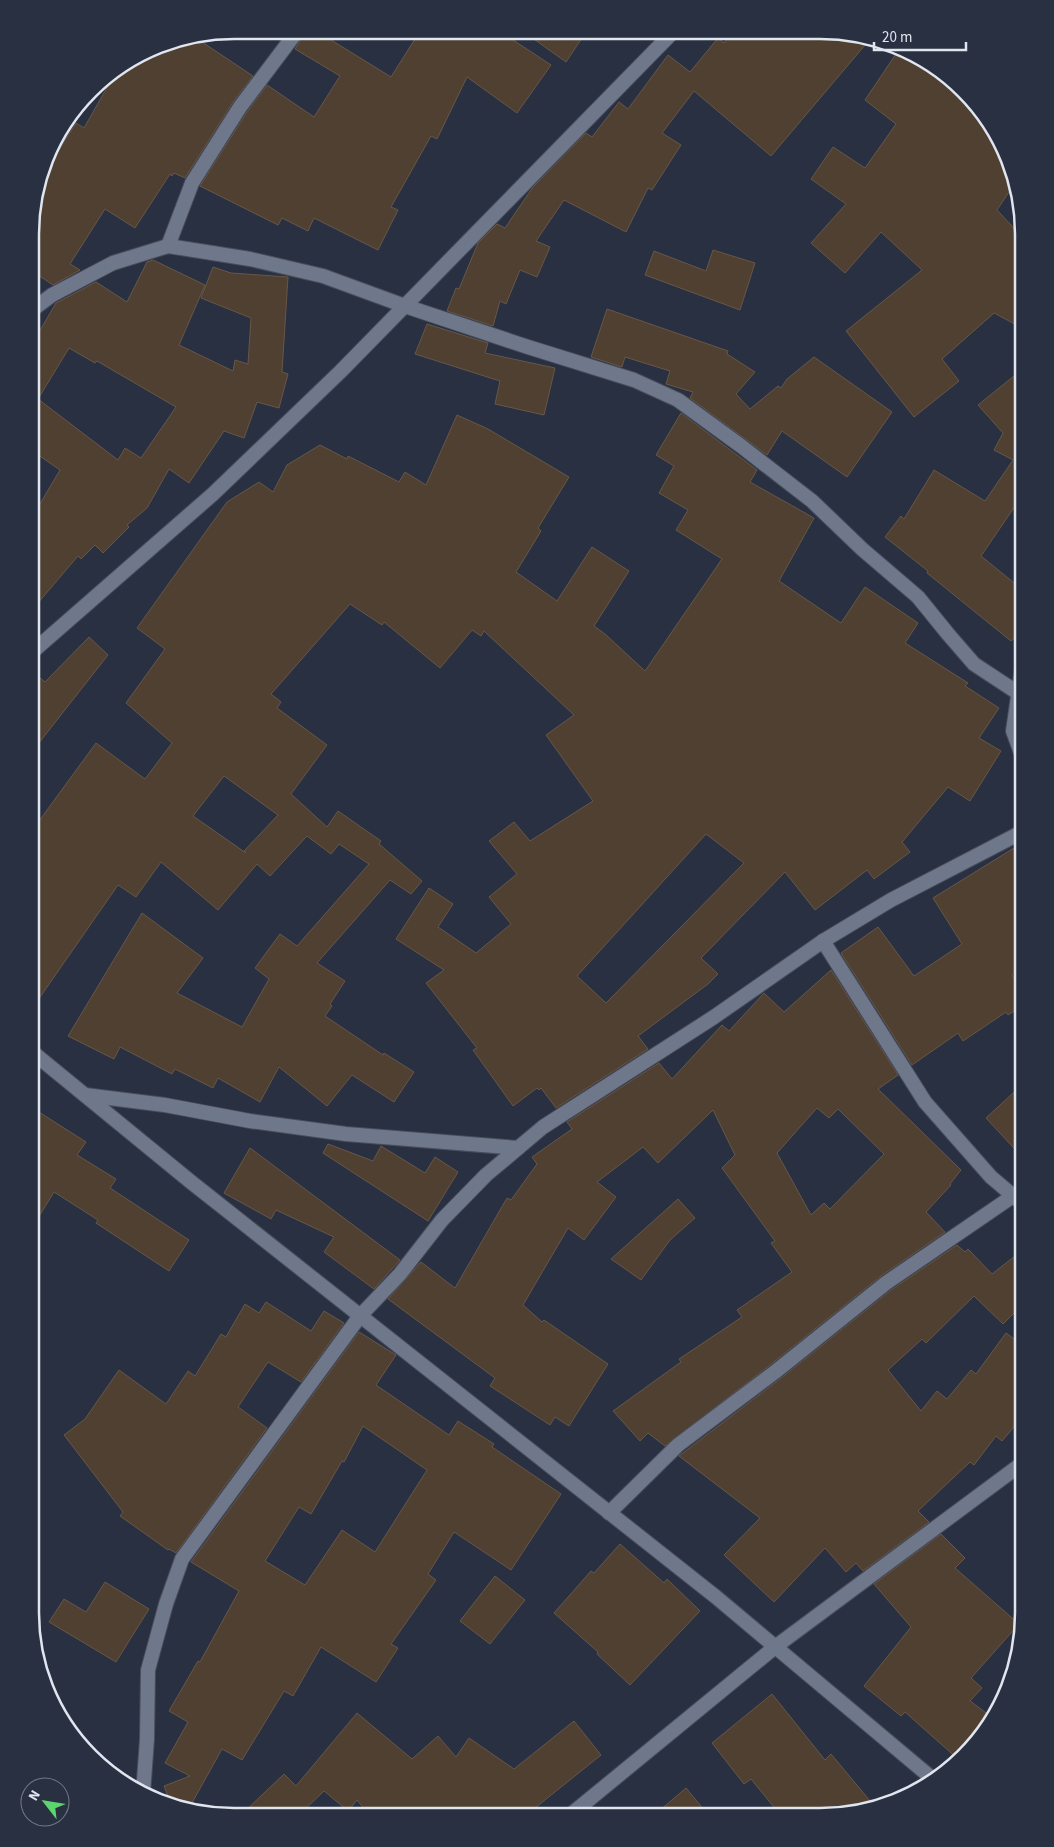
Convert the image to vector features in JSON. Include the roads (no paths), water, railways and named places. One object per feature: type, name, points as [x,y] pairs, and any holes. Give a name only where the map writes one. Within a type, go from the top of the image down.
[{"type":"street","points":[[168,246],[192,183],[240,107],[291,39]]},
{"type":"street","points":[[39,646],[213,494],[341,371],[666,39]]},
{"type":"street","points":[[39,305],[52,295],[113,263],[168,246],[250,259],[323,276],[405,306],[634,380],[678,400],[812,501],[862,549],[918,597],[974,664],[1015,691]]},
{"type":"street","points":[[1015,716],[1013,731],[1015,736]]},
{"type":"street","points":[[144,1786],[147,1739],[148,1670],[166,1604],[182,1559],[360,1316],[400,1274],[442,1220],[486,1174],[543,1127],[714,1017],[822,941],[892,900],[1015,836]]},
{"type":"street","points":[[822,941],[925,1102],[991,1176],[1015,1197]]},
{"type":"street","points":[[39,1058],[360,1316],[716,1597],[928,1775]]},
{"type":"street","points":[[85,1095],[165,1105],[250,1122],[346,1134],[518,1148]]},
{"type":"street","points":[[609,1514],[678,1445],[775,1372],[886,1283],[1015,1202]]},
{"type":"street","points":[[579,1808],[775,1647],[1015,1469]]}]
